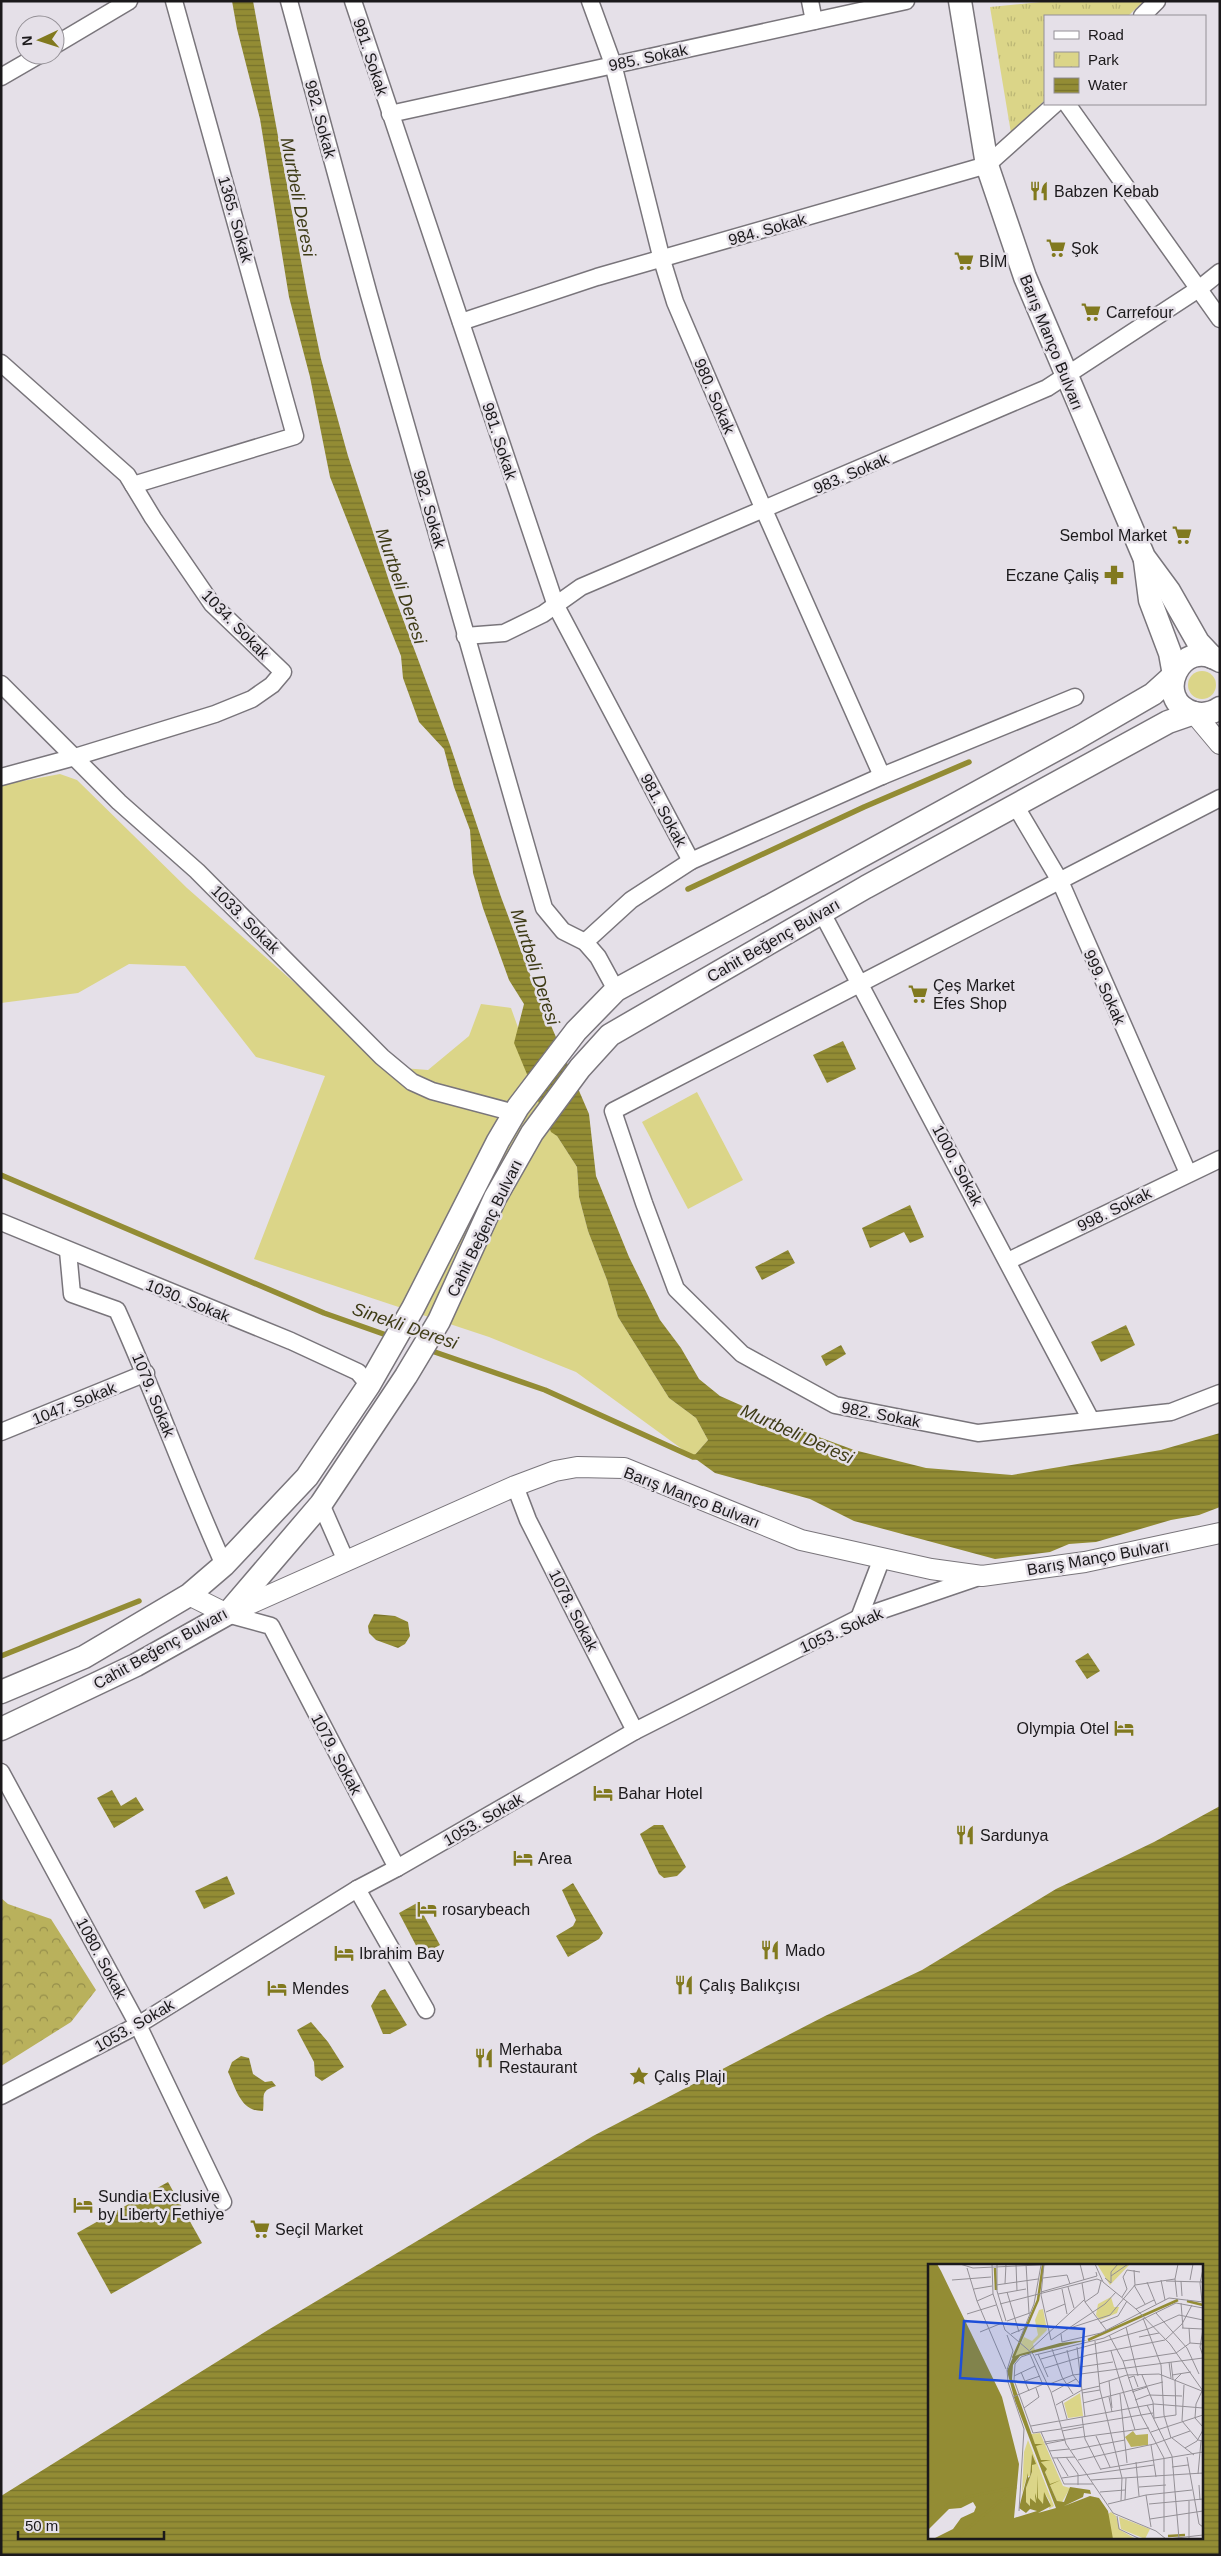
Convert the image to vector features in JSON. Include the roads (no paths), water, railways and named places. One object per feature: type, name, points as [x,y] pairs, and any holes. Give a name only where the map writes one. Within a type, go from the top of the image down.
[{"type":"main road","name":"Barış Manço Bulvarı","points":[[960,1],[986,166],[1025,277],[1144,557],[1169,591],[1198,642],[1217,658]]},
{"type":"main road","name":"Barış Manço Bulvarı","points":[[1144,557],[1150,600],[1170,653],[1174,675],[1172,687],[1176,699],[1183,708],[1194,713]]},
{"type":"main road","name":"Cahit Beğenç Bulvarı","points":[[1,1692],[84,1657],[189,1595],[224,1565],[307,1477],[369,1385],[413,1308],[498,1140],[516,1110],[576,1031],[616,990],[1077,738],[1153,694],[1189,658],[1201,655],[1217,658]]},
{"type":"main road","name":"Cahit Beğenç Bulvarı","points":[[1,1729],[136,1665],[226,1614],[322,1504],[439,1321],[495,1198],[532,1134],[580,1068],[610,1035],[822,912],[1168,722],[1194,713],[1206,714],[1220,708]]},
{"type":"street","points":[[65,39],[128,1]]},
{"type":"street","name":"1365. Sokak","points":[[133,485],[295,436],[174,1]]},
{"type":"street","name":"982. Sokak","points":[[289,1],[465,636],[544,908],[554,923],[563,931],[585,942],[598,957],[616,990]]},
{"type":"street","name":"981. Sokak","points":[[353,1],[556,606],[691,861]]},
{"type":"street","name":"980. Sokak","points":[[590,1],[613,64],[662,260],[675,302],[764,510],[882,776]]},
{"type":"street","points":[[810,1],[814,21]]},
{"type":"street","name":"985. Sokak","points":[[390,114],[906,1]]},
{"type":"street","points":[[1143,15],[1157,1]]},
{"type":"street","points":[[1,77],[21,65]]},
{"type":"street","name":"984. Sokak","points":[[461,322],[597,277],[986,166],[1054,105]]},
{"type":"street","points":[[1068,105],[1200,288],[1220,319]]},
{"type":"street","name":"983. Sokak","points":[[465,636],[504,633],[556,606],[581,587],[1047,388],[1200,288],[1220,272]]},
{"type":"street","name":"1034. Sokak","points":[[1,363],[127,475],[153,518],[212,604],[283,672],[272,686],[245,702],[215,714],[76,758]]},
{"type":"street","name":"1033. Sokak","points":[[1,684],[119,802],[197,871],[382,1057],[412,1082],[432,1091],[516,1110]]},
{"type":"street","points":[[585,942],[630,900],[691,861],[882,776],[1075,696]]},
{"type":"street","points":[[1194,713],[1220,744]]},
{"type":"street","points":[[1,777],[76,758]]},
{"type":"street","points":[[860,982],[1220,798]]},
{"type":"street","name":"999. Sokak","points":[[1015,805],[1060,881],[1188,1173]]},
{"type":"street","name":"1000. Sokak","points":[[822,912],[1091,1420]]},
{"type":"street","name":"982. Sokak","points":[[860,982],[613,1111],[676,1289],[742,1354],[836,1405],[978,1433],[1171,1412],[1220,1393]]},
{"type":"street","name":"998. Sokak","points":[[1008,1261],[1220,1159]]},
{"type":"street","name":"1030. Sokak","points":[[1,1222],[292,1341],[358,1372],[369,1385]]},
{"type":"street","name":"1079. Sokak","points":[[68,1251],[72,1294],[117,1310],[146,1373],[198,1507],[224,1565]]},
{"type":"street","name":"1047. Sokak","points":[[1,1432],[146,1373]]},
{"type":"street","name":"Barış Manço Bulvarı","points":[[226,1614],[515,1486],[554,1471],[577,1467],[624,1468],[801,1540],[931,1569],[982,1576],[1086,1562],[1220,1534]]},
{"type":"street","name":"1078. Sokak","points":[[515,1486],[528,1520],[635,1732]]},
{"type":"street","points":[[322,1504],[346,1561]]},
{"type":"street","points":[[859,1618],[882,1558]]},
{"type":"street","name":"1053. Sokak","points":[[1,2096],[138,2025],[357,1889],[635,1732],[859,1618],[982,1576]]},
{"type":"street","points":[[189,1595],[226,1614]]},
{"type":"street","name":"1079. Sokak","points":[[226,1614],[271,1626],[397,1868]]},
{"type":"street","name":"1080. Sokak","points":[[1,1772],[138,2025],[223,2202]]},
{"type":"street","points":[[357,1889],[426,2010]]},
{"type":"water","name":"Murtbeli Deresi","points":[[232,1],[253,1],[307,293],[321,359],[348,456],[391,587],[450,745],[501,897],[537,993],[589,1114],[596,1176],[629,1257],[660,1320],[681,1348],[699,1379],[720,1396],[781,1423],[854,1450],[926,1468],[1012,1475],[1161,1450],[1220,1433],[1220,1507],[1199,1515],[1171,1520],[1096,1542],[1069,1544],[1050,1552],[995,1559],[854,1521],[810,1499],[715,1473],[693,1457],[708,1440],[696,1418],[669,1398],[618,1317],[607,1280],[588,1231],[579,1197],[577,1167],[557,1136],[551,1132],[514,1043],[524,1004],[509,980],[483,908],[473,873],[470,830],[454,787],[444,749],[419,722],[403,678],[401,656],[330,477],[310,377],[289,297],[260,119],[237,29]]},
{"type":"water","points":[[843,1041],[856,1069],[827,1083],[813,1055]]},
{"type":"water","points":[[910,1205],[924,1237],[910,1243],[904,1232],[870,1248],[862,1228]]},
{"type":"water","points":[[788,1250],[795,1263],[762,1280],[755,1267]]},
{"type":"water","points":[[1126,1325],[1135,1345],[1101,1362],[1091,1342]]},
{"type":"water","points":[[841,1345],[846,1354],[826,1366],[821,1356]]},
{"type":"water","points":[[374,1614],[395,1616],[408,1622],[410,1636],[405,1644],[398,1648],[376,1640],[369,1633],[368,1626]]},
{"type":"water","points":[[1088,1653],[1100,1671],[1087,1679],[1075,1661]]},
{"type":"water","points":[[112,1790],[121,1806],[136,1797],[144,1810],[114,1828],[97,1798]]},
{"type":"water","points":[[1220,1806],[1220,2555],[1,2555],[1,2496],[268,2330],[593,2136],[825,2016],[922,1970],[1056,1889],[1154,1842]]},
{"type":"water","points":[[654,1825],[663,1825],[686,1867],[677,1876],[664,1878],[659,1874],[640,1834]]},
{"type":"water","points":[[227,1876],[235,1894],[204,1909],[195,1891]]},
{"type":"water","points":[[573,1883],[603,1933],[599,1939],[568,1957],[556,1936],[573,1926],[576,1920],[562,1890]]},
{"type":"water","points":[[417,1903],[440,1945],[421,1955],[399,1913]]},
{"type":"water","points":[[385,1989],[407,2025],[390,2034],[383,2034],[371,2006],[380,1991]]},
{"type":"water","points":[[311,2022],[328,2042],[344,2067],[322,2081],[315,2076],[314,2062],[297,2030]]},
{"type":"water","points":[[241,2056],[249,2058],[253,2074],[265,2082],[272,2081],[276,2086],[265,2092],[263,2111],[249,2108],[244,2104],[228,2072],[232,2062]]},
{"type":"water","points":[[168,2182],[202,2243],[111,2294],[77,2233]]},
{"type":"waterway","points":[[688,889],[864,807],[969,762]]},
{"type":"waterway","name":"Sinekli Deresi","points":[[1,1175],[324,1313],[392,1337]]},
{"type":"waterway","name":"Sinekli Deresi","points":[[426,1349],[545,1390],[693,1457],[701,1457]]},
{"type":"waterway","points":[[1,1656],[139,1601]]},
{"type":"place","name":"Babzen Kebab","points":[[1039,191]]},
{"type":"place","name":"Şok","points":[[1056,248]]},
{"type":"place","name":"BİM","points":[[964,261]]},
{"type":"place","name":"Carrefour","points":[[1091,312]]},
{"type":"place","name":"Sembol Market","points":[[1182,535]]},
{"type":"place","name":"Eczane Çaliș","points":[[1114,575]]},
{"type":"place","name":"Çeș Market Efes Shop","points":[[918,994]]},
{"type":"place","name":"Olympia Otel","points":[[1124,1728]]},
{"type":"place","name":"Bahar Hotel","points":[[603,1793]]},
{"type":"place","name":"Sardunya","points":[[965,1835]]},
{"type":"place","name":"Area","points":[[523,1858]]},
{"type":"place","name":"rosarybeach","points":[[427,1909]]},
{"type":"place","name":"Mado","points":[[770,1950]]},
{"type":"place","name":"Ibrahim Bay","points":[[344,1953]]},
{"type":"place","name":"Çalış Balıkçısı","points":[[684,1985]]},
{"type":"place","name":"Mendes","points":[[277,1988]]},
{"type":"place","name":"Merhaba Restaurant","points":[[484,2058]]},
{"type":"place","name":"Çalış Plajı","points":[[639,2076]]},
{"type":"place","name":"Sundia Exclusive by Liberty Fethiye","points":[[83,2205]]},
{"type":"place","name":"Seçil Market","points":[[260,2229]]}]
